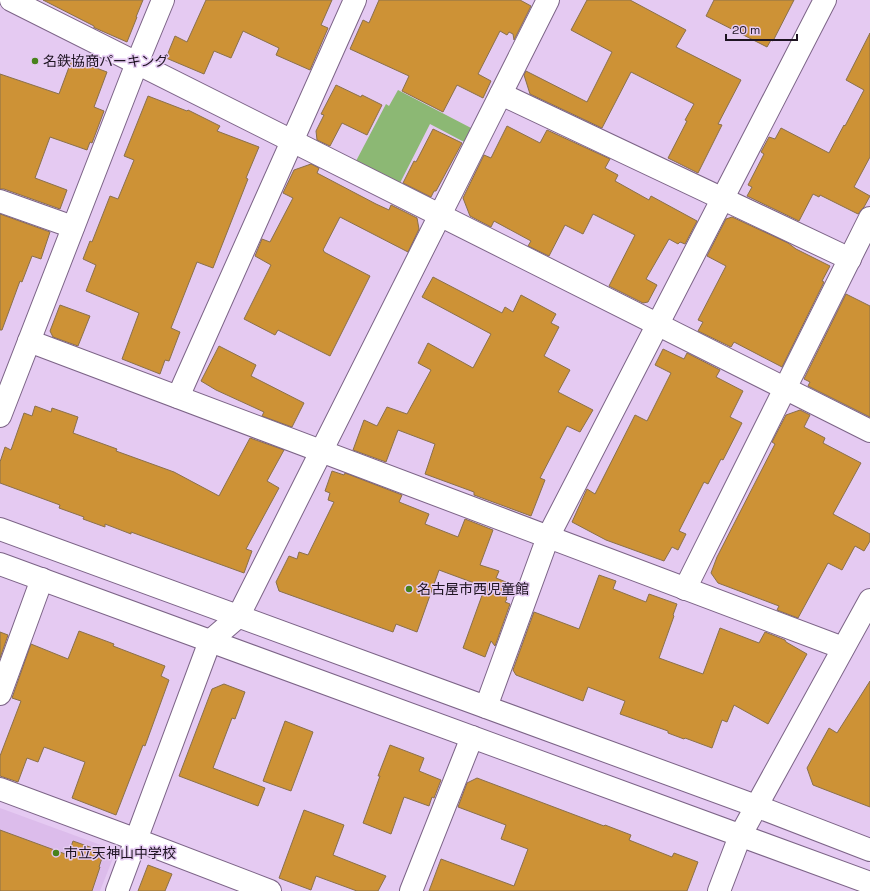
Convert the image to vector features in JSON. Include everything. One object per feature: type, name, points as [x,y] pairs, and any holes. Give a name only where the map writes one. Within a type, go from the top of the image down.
[{"type":"street","points":[[11,0],[870,431]]},
{"type":"street","points":[[0,416],[8,373],[29,341],[163,0]]},
{"type":"street","points":[[178,397],[355,0]]},
{"type":"street","points":[[117,891],[210,641],[238,617],[548,0]]},
{"type":"street","points":[[486,707],[548,537],[825,0]]},
{"type":"street","points":[[501,94],[850,259]]},
{"type":"street","points":[[0,201],[73,227]]},
{"type":"street","points":[[685,589],[870,218]]},
{"type":"street","points":[[29,341],[843,648]]},
{"type":"street","points":[[0,529],[756,806],[870,850]]},
{"type":"street","points":[[0,564],[870,883]]},
{"type":"street","points":[[0,694],[42,580]]},
{"type":"street","points":[[719,891],[740,836],[870,600]]},
{"type":"street","points":[[411,891],[472,737]]},
{"type":"street","points":[[0,789],[270,891]]},
{"type":"shaded area","name":"市立天神山中学校","points":[[0,808],[109,848],[113,858],[100,891],[0,891]]},
{"type":"green space","points":[[398,90],[473,129],[466,143],[430,124],[400,183],[356,161],[386,104],[389,106]]},
{"type":"building","points":[[43,0],[143,0],[127,42],[94,28],[94,26]]},
{"type":"building","points":[[206,0],[332,0],[321,25],[328,28],[310,70],[276,55],[279,48],[243,31],[231,58],[214,51],[204,74],[166,58],[175,36],[187,42]]},
{"type":"building","points":[[379,0],[520,0],[531,6],[514,40],[513,34],[509,32],[507,35],[500,31],[478,74],[491,81],[483,98],[457,85],[443,112],[402,91],[409,76],[350,49],[363,20],[369,23]]},
{"type":"building","points":[[587,0],[630,0],[686,30],[676,47],[741,80],[718,124],[722,125],[698,173],[668,158],[694,104],[631,72],[602,128],[530,94],[524,75],[526,71],[587,102],[612,52],[571,30]]},
{"type":"building","points":[[714,0],[794,0],[773,41],[771,40],[767,47],[706,16]]},
{"type":"building","points":[[870,33],[870,157],[854,187],[870,196],[864,207],[858,214],[820,195],[819,197],[813,194],[799,221],[747,196],[752,187],[748,185],[764,154],[761,152],[769,137],[775,139],[781,128],[829,153],[864,90],[846,80]]},
{"type":"building","points":[[72,59],[107,72],[94,107],[104,111],[92,143],[90,142],[87,150],[50,137],[35,178],[67,190],[60,209],[4,189],[0,189],[0,74],[59,94]]},
{"type":"building","points":[[336,85],[382,105],[367,135],[342,123],[330,146],[317,140],[316,131],[324,115],[321,114]]},
{"type":"building","points":[[148,96],[187,111],[188,110],[220,126],[217,131],[259,147],[213,268],[197,262],[171,328],[180,332],[169,361],[165,360],[160,374],[122,359],[139,313],[86,291],[96,265],[83,259],[90,241],[92,242],[110,196],[118,199],[134,160],[124,156]]},
{"type":"building","points":[[507,126],[540,143],[547,130],[610,159],[605,168],[618,175],[615,181],[649,200],[651,196],[697,221],[685,244],[680,242],[678,244],[669,239],[646,279],[657,285],[648,302],[643,303],[609,286],[635,235],[593,214],[583,234],[565,225],[549,256],[528,246],[531,241],[494,221],[491,227],[470,216],[463,198],[484,155],[491,158]]},
{"type":"building","points":[[433,129],[462,143],[436,191],[434,191],[431,197],[403,183]]},
{"type":"building","points":[[311,164],[319,168],[317,173],[376,204],[389,210],[391,205],[417,218],[419,229],[408,252],[340,217],[323,250],[324,252],[370,276],[330,356],[278,330],[275,335],[244,319],[271,265],[255,256],[262,239],[270,242],[293,198],[283,193],[294,170]]},
{"type":"building","points":[[0,214],[50,232],[41,259],[32,256],[22,282],[20,281],[2,330],[0,330]]},
{"type":"building","points":[[732,217],[788,243],[796,249],[830,266],[822,281],[824,282],[782,367],[734,342],[731,347],[698,331],[703,322],[698,320],[726,266],[707,256],[726,219]]},
{"type":"building","points":[[433,277],[502,313],[505,307],[513,312],[521,295],[556,314],[551,323],[559,327],[544,356],[570,370],[558,392],[593,410],[580,432],[567,426],[540,478],[545,480],[531,516],[474,495],[474,492],[425,474],[435,444],[398,430],[386,462],[353,450],[364,420],[377,426],[387,407],[407,414],[431,370],[418,363],[428,343],[473,368],[491,334],[422,297]]},
{"type":"building","points":[[846,294],[870,306],[870,417],[808,386],[810,382],[804,379]]},
{"type":"building","points":[[60,305],[90,316],[78,346],[53,337],[50,331]]},
{"type":"building","points":[[219,346],[256,365],[251,376],[304,403],[292,427],[262,416],[264,412],[216,390],[201,381]]},
{"type":"building","points":[[663,349],[684,359],[687,353],[720,370],[716,377],[743,391],[730,417],[742,423],[723,460],[721,459],[708,484],[704,482],[679,531],[686,534],[678,550],[672,547],[664,561],[606,540],[572,522],[587,489],[595,494],[635,415],[647,421],[671,373],[655,365]]},
{"type":"building","points":[[35,406],[51,412],[52,408],[78,417],[73,433],[117,449],[116,451],[174,472],[219,496],[250,438],[284,450],[267,481],[279,488],[246,549],[252,551],[244,573],[131,532],[131,534],[105,524],[105,527],[83,519],[84,517],[59,508],[60,505],[0,483],[0,462],[5,447],[11,450],[24,413],[32,416]]},
{"type":"building","points":[[800,410],[810,415],[804,427],[825,438],[823,443],[861,463],[833,514],[870,534],[870,541],[864,551],[855,546],[842,570],[828,563],[798,618],[777,610],[779,606],[718,583],[711,573],[717,557],[775,444],[772,442],[786,415]]},
{"type":"building","points":[[332,471],[344,475],[345,473],[402,495],[399,502],[429,514],[425,524],[458,537],[465,519],[493,530],[480,565],[499,571],[496,578],[511,584],[505,602],[510,604],[495,646],[491,641],[485,657],[463,648],[485,587],[439,570],[417,632],[396,624],[393,632],[279,591],[276,582],[289,556],[297,559],[299,552],[308,555],[334,502],[328,500],[330,493],[325,491]]},
{"type":"building","points":[[599,575],[616,581],[613,589],[646,602],[649,594],[677,604],[659,658],[703,674],[720,628],[759,643],[765,632],[785,640],[807,654],[768,724],[734,705],[727,722],[722,720],[712,748],[685,738],[684,739],[668,733],[668,731],[620,714],[625,701],[588,687],[583,701],[516,675],[513,670],[534,612],[579,629]]},
{"type":"building","points":[[79,631],[165,666],[161,676],[169,680],[145,746],[143,745],[116,815],[72,798],[85,762],[44,747],[38,762],[27,758],[18,782],[0,776],[0,756],[21,701],[12,698],[31,644],[68,659]]},
{"type":"building","points":[[0,632],[8,635],[0,658]]},
{"type":"building","points":[[870,681],[870,807],[813,785],[807,768],[829,728],[837,733]]},
{"type":"building","points":[[224,684],[245,692],[235,719],[232,718],[213,768],[265,788],[258,806],[179,776],[212,689]]},
{"type":"building","points":[[285,721],[313,732],[291,791],[263,781]]},
{"type":"building","points":[[390,745],[424,758],[419,771],[441,780],[429,806],[404,797],[391,834],[363,823]]},
{"type":"building","points":[[477,778],[631,835],[629,840],[672,857],[674,853],[698,862],[687,891],[429,891],[441,859],[514,886],[528,849],[501,839],[506,825],[458,807],[467,783]]},
{"type":"building","points":[[304,810],[344,825],[333,855],[386,876],[378,891],[357,891],[316,876],[311,890],[279,878]]},
{"type":"building","name":"市立天神山中学校","points":[[0,830],[68,855],[73,841],[104,852],[92,891],[0,891]]},
{"type":"building","points":[[148,865],[172,874],[165,891],[138,891]]},
{"type":"place","name":"名鉄協商パーキング","points":[[35,61]]},
{"type":"place","name":"名古屋市西児童館","points":[[409,589]]},
{"type":"place","name":"市立天神山中学校","points":[[56,853]]}]
